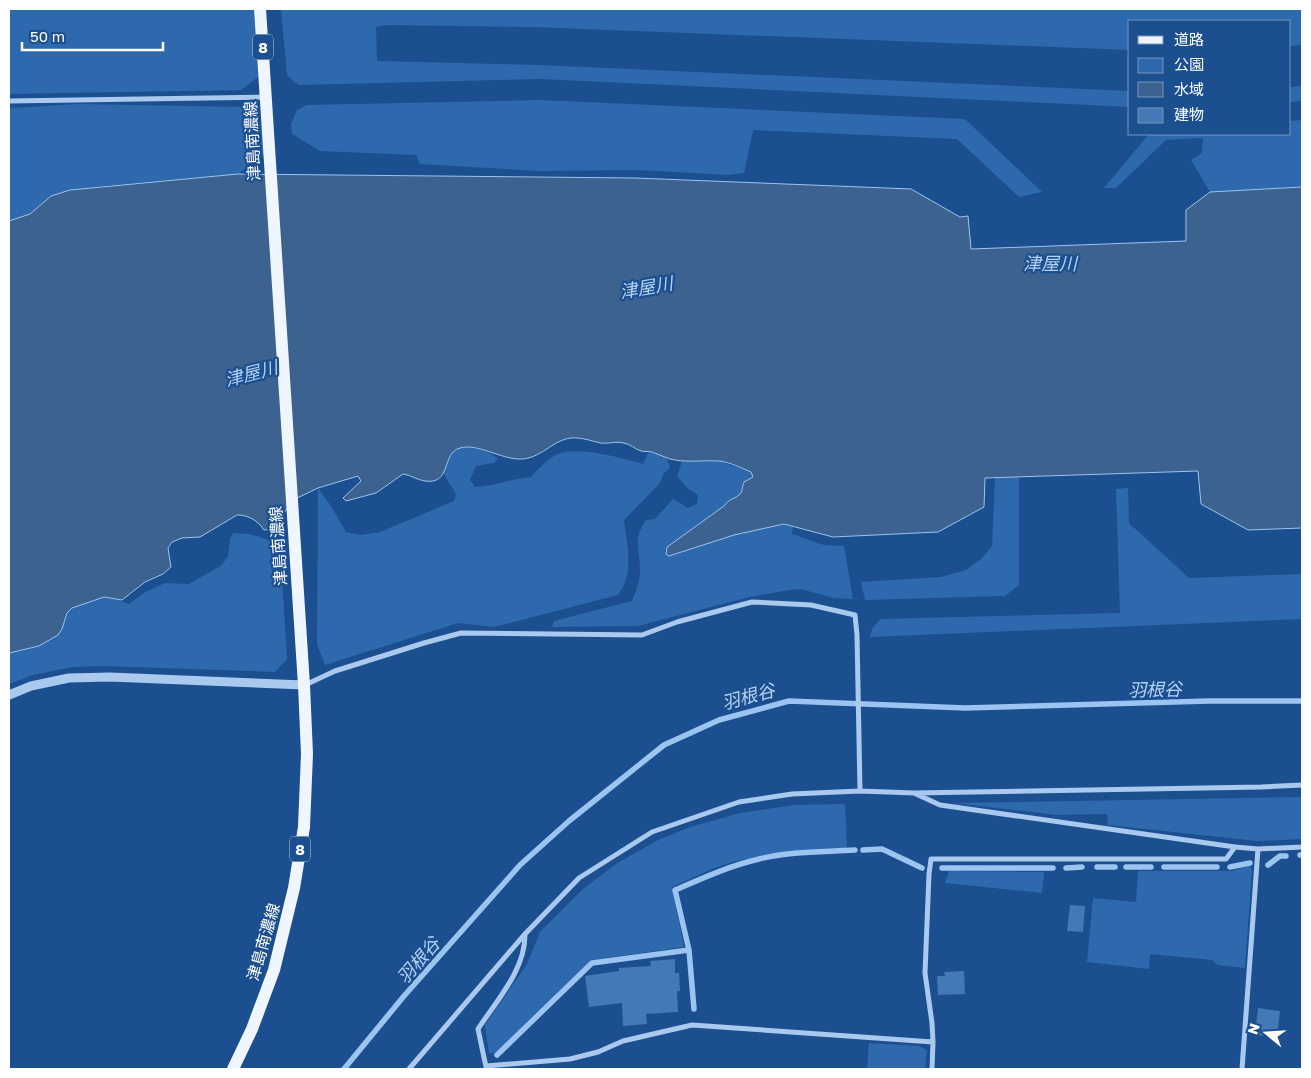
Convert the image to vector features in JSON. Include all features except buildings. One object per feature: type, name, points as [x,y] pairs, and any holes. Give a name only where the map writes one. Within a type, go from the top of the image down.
[{"type":"main road","name":"津島南濃線","points":[[232,1069],[252,1029],[274,970],[294,888],[304,827],[306,754],[304,685],[260,9]]},
{"type":"street","points":[[9,101],[265,97]]},
{"type":"street","points":[[9,694],[31,686],[69,678],[110,677],[304,685],[335,670],[461,633],[642,635],[677,622],[752,602],[811,605],[855,614],[860,791]]},
{"type":"street","points":[[409,1069],[526,934],[579,878],[652,832],[739,802],[792,794],[860,791],[914,793],[1302,785]]},
{"type":"street","points":[[914,793],[940,805],[1235,847],[1258,849],[1302,847]]},
{"type":"street","points":[[932,1069],[933,1042],[925,973],[928,874],[931,859],[1226,859],[1235,847]]},
{"type":"street","points":[[1242,1069],[1258,849]]},
{"type":"street","points":[[526,934],[525,949],[516,970],[478,1029],[486,1068],[570,1059],[598,1052],[623,1041],[692,1024],[933,1042]]},
{"type":"green space","points":[[9,9],[254,9],[258,77],[241,90],[9,94]]},
{"type":"green space","points":[[281,9],[1302,9],[1302,45],[1291,46],[1291,20],[1128,20],[1128,50],[532,27],[388,25],[376,27],[377,61],[539,65],[1128,91],[1128,107],[541,79],[298,85],[287,75]]},
{"type":"green space","points":[[1302,86],[1302,101],[1291,102],[1291,87]]},
{"type":"green space","points":[[540,100],[965,119],[1042,192],[1019,197],[957,139],[753,130],[744,173],[729,175],[636,170],[540,171],[420,164],[416,155],[320,151],[292,134],[291,124],[297,110],[307,105]]},
{"type":"green space","points":[[79,104],[247,107],[260,123],[264,155],[238,174],[103,186],[51,196],[30,214],[9,221],[9,108]]},
{"type":"green space","points":[[1302,120],[1302,187],[1210,192],[1191,160],[1202,153],[1203,138],[1166,140],[1116,188],[1104,188],[1148,135],[1291,135],[1291,121]]},
{"type":"green space","points":[[461,447],[486,452],[498,459],[494,463],[476,466],[470,480],[475,487],[531,477],[550,459],[558,454],[567,452],[588,452],[643,464],[649,451],[667,458],[670,468],[664,473],[660,483],[624,520],[628,549],[628,568],[627,577],[618,595],[494,627],[458,623],[325,665],[317,644],[318,488],[346,532],[360,535],[380,532],[454,501],[456,494],[443,473],[451,455]]},
{"type":"green space","points":[[682,461],[719,461],[751,472],[753,477],[744,482],[739,495],[665,550],[666,554],[669,556],[766,526],[793,526],[792,534],[824,545],[844,546],[853,599],[833,598],[801,589],[790,590],[749,597],[638,626],[552,627],[554,621],[632,601],[640,574],[639,533],[646,520],[655,519],[673,499],[688,508],[697,504],[698,495],[687,488],[677,476]]},
{"type":"green space","points":[[1019,477],[1019,585],[1005,596],[865,600],[861,582],[941,577],[966,570],[981,559],[992,546],[995,478]]},
{"type":"green space","points":[[1128,488],[1129,523],[1189,578],[1302,574],[1302,619],[870,637],[872,629],[880,619],[1120,613],[1116,489]]},
{"type":"green space","points":[[233,533],[250,534],[280,544],[287,659],[275,672],[104,666],[73,667],[33,675],[9,684],[9,653],[39,646],[62,629],[67,613],[72,608],[104,597],[114,598],[129,604],[145,592],[165,583],[189,584],[222,565],[228,556]]},
{"type":"green space","points":[[1302,797],[1302,839],[1257,841],[1108,825],[1107,814],[1057,815],[953,803]]},
{"type":"green space","points":[[845,804],[847,849],[781,853],[749,858],[717,867],[672,887],[684,947],[591,960],[495,1053],[489,1053],[485,1025],[527,964],[540,932],[583,889],[616,864],[658,840],[690,827],[740,813],[795,805]]},
{"type":"green space","points":[[1249,866],[1252,869],[1245,968],[1217,965],[1213,960],[1150,954],[1149,969],[1087,962],[1093,898],[1136,902],[1138,871],[1232,871]]},
{"type":"green space","points":[[949,871],[1044,872],[1042,893],[945,883]]},
{"type":"green space","points":[[869,1043],[919,1046],[927,1050],[925,1069],[867,1069]]},
{"type":"water","name":"津屋川","points":[[238,174],[635,178],[911,189],[960,217],[968,216],[971,249],[1186,241],[1186,210],[1210,192],[1302,187],[1302,528],[1248,530],[1201,504],[1198,471],[985,478],[984,507],[938,532],[833,537],[784,524],[734,535],[669,556],[666,554],[667,547],[739,495],[744,482],[753,477],[751,472],[723,462],[676,460],[652,452],[641,451],[624,443],[601,443],[578,438],[558,442],[540,453],[519,459],[467,447],[454,451],[443,474],[433,481],[425,481],[403,474],[376,493],[346,501],[343,498],[361,481],[358,476],[318,488],[293,500],[273,529],[264,530],[253,519],[237,515],[200,537],[182,538],[172,542],[168,548],[171,567],[163,574],[145,582],[122,600],[104,597],[72,608],[67,613],[58,635],[39,646],[9,653],[9,221],[30,214],[51,196],[70,190]]},
{"type":"waterway","name":"羽根谷","points":[[344,1069],[404,996],[520,865],[569,821],[664,745],[719,720],[789,701],[965,708],[1209,701],[1302,701]]},
{"type":"waterway","points":[[863,850],[882,849],[922,868]]},
{"type":"waterway","points":[[497,1055],[592,963],[689,950],[675,890],[727,869],[771,856],[855,850]]},
{"type":"waterway","points":[[1268,865],[1280,856],[1286,856]]},
{"type":"waterway","points":[[1230,867],[1250,863]]},
{"type":"waterway","points":[[1066,868],[1082,867]]},
{"type":"waterway","points":[[1097,867],[1115,867]]},
{"type":"waterway","points":[[1126,867],[1151,867]]},
{"type":"waterway","points":[[1164,867],[1217,867]]},
{"type":"waterway","points":[[942,868],[1053,868]]},
{"type":"waterway","points":[[689,950],[694,1009]]}]
